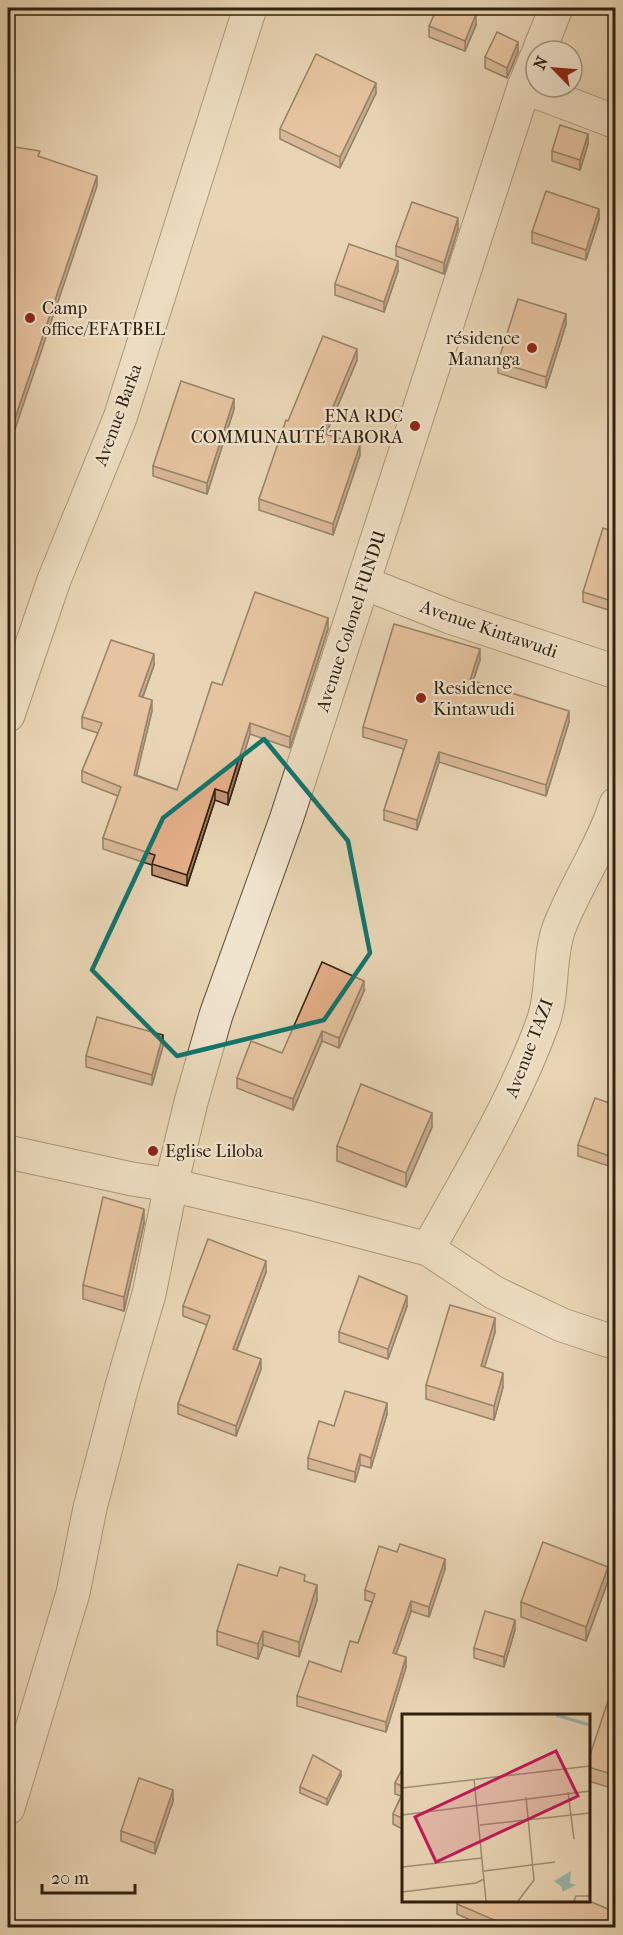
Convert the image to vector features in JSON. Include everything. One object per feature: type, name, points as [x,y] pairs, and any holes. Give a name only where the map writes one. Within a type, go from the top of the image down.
[{"type":"street","name":"Avenue Barka","points":[[8,715],[54,580],[120,418],[250,8]]},
{"type":"street","points":[[544,39],[556,8]]},
{"type":"street","name":"Avenue Colonel FUNDU","points":[[8,1808],[73,1593],[90,1508],[149,1294],[171,1185],[191,1102],[216,1015],[286,820],[524,91]]},
{"type":"street","points":[[575,99],[615,122]]},
{"type":"street","name":"Avenue Kintawudi","points":[[364,583],[450,617],[615,672]]},
{"type":"street","name":"Avenue TAZI","points":[[428,1249],[506,1109],[543,1023],[549,1004],[552,981],[552,953],[560,928],[609,825],[615,804]]},
{"type":"street","points":[[8,1152],[132,1179],[171,1185],[428,1249],[493,1292],[562,1325],[615,1343]]},
{"type":"highlighted area","points":[[264,739],[348,841],[370,953],[324,1020],[177,1056],[92,970],[163,818]]},
{"type":"building","points":[[437,8],[460,8],[476,14],[465,41],[429,26]]},
{"type":"building","points":[[497,32],[518,42],[507,68],[485,57]]},
{"type":"building","points":[[316,54],[376,83],[340,157],[280,129]]},
{"type":"building","points":[[560,125],[588,134],[580,160],[552,151]]},
{"type":"building","name":"Camp office/EFATBEL","points":[[9,146],[40,151],[38,156],[97,176],[8,439],[8,150]]},
{"type":"building","points":[[546,191],[599,209],[586,250],[532,232]]},
{"type":"building","points":[[412,202],[458,218],[444,263],[396,246]]},
{"type":"building","points":[[349,244],[398,261],[384,302],[335,284]]},
{"type":"building","name":"résidence Mananga","points":[[518,299],[566,314],[546,377],[498,362]]},
{"type":"building","points":[[323,336],[357,349],[322,433],[360,445],[333,524],[259,499],[286,420],[288,421]]},
{"type":"building","points":[[181,381],[234,399],[207,483],[153,466]]},
{"type":"building","points":[[603,528],[615,532],[615,602],[583,592]]},
{"type":"building","points":[[255,592],[328,618],[290,737],[250,723],[228,793],[215,789],[187,875],[152,864],[155,855],[103,838],[121,787],[82,771],[102,723],[82,717],[111,640],[154,654],[139,696],[152,700],[134,775],[177,790],[212,682],[222,685]]},
{"type":"building","points":[[394,624],[480,649],[470,680],[569,711],[546,785],[439,752],[417,820],[384,810],[407,740],[363,727]]},
{"type":"building","points":[[322,962],[364,981],[339,1038],[322,1031],[293,1099],[237,1078],[251,1041],[282,1053]]},
{"type":"building","points":[[97,1017],[163,1035],[152,1075],[86,1056]]},
{"type":"building","points":[[361,1084],[432,1113],[406,1173],[337,1146]]},
{"type":"building","points":[[595,1098],[615,1105],[615,1158],[578,1145]]},
{"type":"building","points":[[103,1197],[144,1209],[124,1297],[83,1285]]},
{"type":"building","points":[[208,1239],[266,1261],[233,1349],[261,1359],[236,1426],[178,1404],[210,1316],[183,1306]]},
{"type":"building","points":[[359,1276],[407,1296],[388,1349],[339,1332]]},
{"type":"building","points":[[450,1305],[495,1318],[481,1366],[503,1373],[494,1406],[426,1385]]},
{"type":"building","points":[[345,1391],[387,1403],[371,1458],[360,1454],[355,1472],[308,1458],[319,1421],[334,1426]]},
{"type":"building","points":[[543,1542],[608,1567],[586,1627],[521,1602]]},
{"type":"building","points":[[400,1544],[445,1559],[429,1607],[411,1601],[393,1653],[406,1657],[386,1722],[297,1696],[309,1661],[341,1672],[350,1641],[358,1643],[375,1594],[365,1590],[379,1546],[397,1552]]},
{"type":"building","points":[[238,1564],[277,1576],[280,1567],[305,1575],[304,1581],[317,1585],[299,1642],[263,1631],[258,1644],[217,1631]]},
{"type":"building","points":[[485,1611],[515,1620],[504,1657],[474,1648]]},
{"type":"building","points":[[609,1698],[615,1700],[615,1775],[590,1768],[590,1755]]},
{"type":"building","points":[[313,1755],[341,1771],[327,1799],[300,1787]]},
{"type":"building","points":[[402,1770],[402,1786],[395,1783]]},
{"type":"building","points":[[139,1778],[173,1790],[155,1843],[121,1831]]},
{"type":"building","points":[[402,1795],[402,1818],[393,1814]]},
{"type":"building","points":[[590,1901],[615,1912],[609,1928],[513,1928],[457,1904],[458,1902]]},
{"type":"place","name":"Camp office/EFATBEL","points":[[30,318]]},
{"type":"place","name":"résidence Mananga","points":[[532,348]]},
{"type":"place","name":"ENA RDC COMMUNAUTÉ TABORA","points":[[415,426]]},
{"type":"place","name":"Residence Kintawudi","points":[[421,698]]},
{"type":"place","name":"Eglise Liloba","points":[[153,1151]]}]
